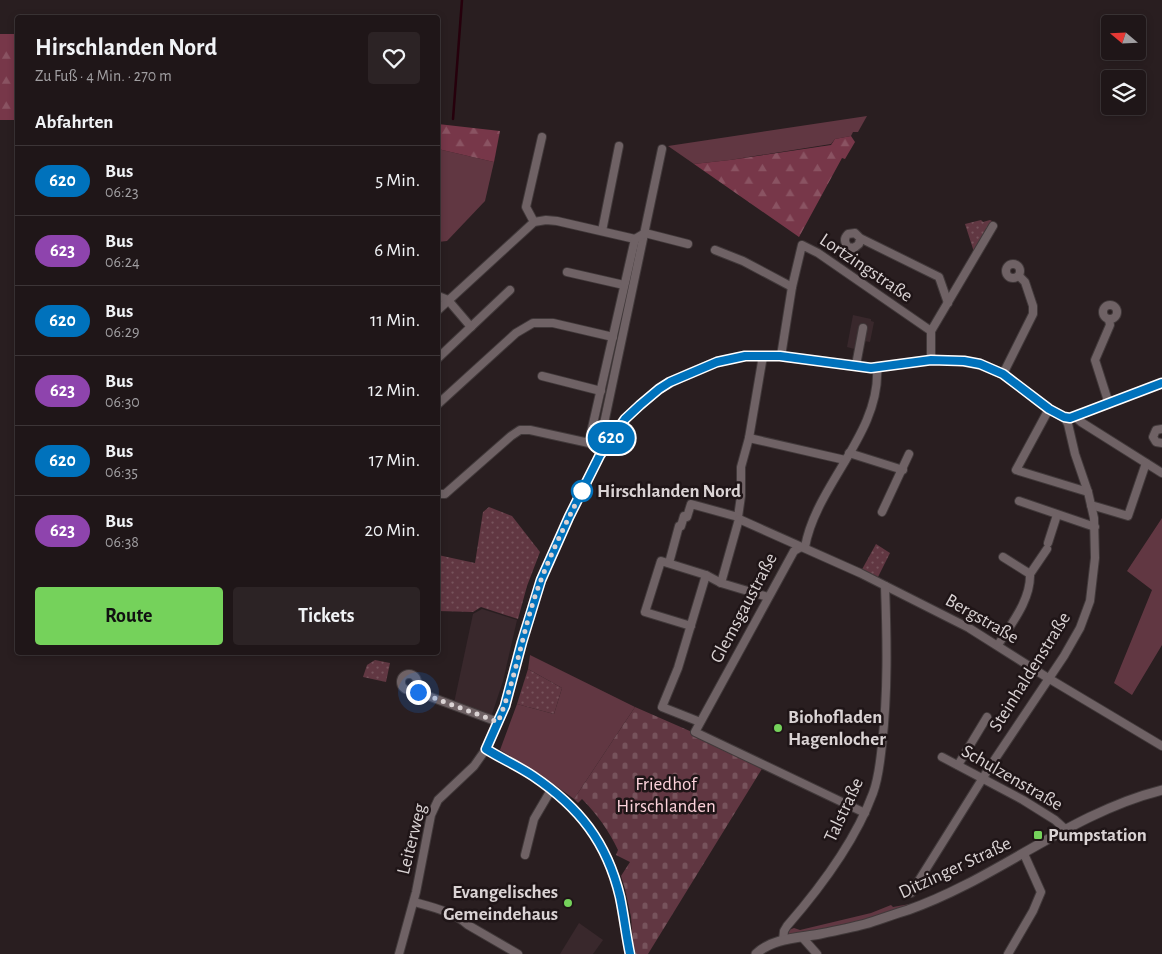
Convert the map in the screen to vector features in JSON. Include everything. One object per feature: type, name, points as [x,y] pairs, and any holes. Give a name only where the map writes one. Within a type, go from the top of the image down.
[{"type":"street","points":[[534,222],[526,207],[542,137]]},
{"type":"street","points":[[602,231],[619,146]]},
{"type":"street","points":[[602,433],[662,149]]},
{"type":"street","points":[[440,308],[534,222],[556,221],[635,239],[645,233],[688,244]]},
{"type":"street","points":[[931,360],[931,331],[992,226]]},
{"type":"street","points":[[860,238],[939,276],[948,303]]},
{"type":"street","points":[[589,443],[635,239]]},
{"type":"street","name":"Lortzingstraße","points":[[780,356],[792,287],[802,245],[825,258],[931,331]]},
{"type":"street","points":[[715,250],[743,261],[792,287]]},
{"type":"street","points":[[567,272],[624,285]]},
{"type":"street","points":[[1003,374],[1034,310],[1025,282],[1018,276]]},
{"type":"street","points":[[440,356],[510,290]]},
{"type":"street","points":[[440,297],[448,300],[471,327]]},
{"type":"street","points":[[1109,320],[1110,325],[1095,360],[1109,404]]},
{"type":"street","points":[[440,402],[516,333],[533,323],[553,323],[613,337]]},
{"type":"street","points":[[856,365],[863,328]]},
{"type":"street","points":[[721,583],[738,518],[741,496],[741,467],[749,438],[763,356]]},
{"type":"street","name":"Leiterweg","points":[[399,954],[414,902],[431,815],[435,806],[438,800],[474,766],[486,749],[505,706],[541,580],[566,523],[602,452],[625,419],[659,389],[687,374],[732,358],[780,356],[877,368],[931,360],[964,361],[980,364],[1003,374],[1049,409],[1064,417]]},
{"type":"street","name":"Glemsgaustraße","points":[[865,813],[695,732],[794,550],[804,547],[816,516],[861,431],[872,400],[877,379],[877,368]]},
{"type":"street","points":[[542,376],[601,391]]},
{"type":"street","points":[[1064,417],[1075,417],[1162,383]]},
{"type":"street","points":[[1049,409],[1016,470],[1088,492]]},
{"type":"street","name":"Steinhaldenstraße","points":[[911,893],[1048,678],[1064,656],[1080,628],[1090,600],[1096,558],[1095,527],[1088,492],[1074,454],[1068,424],[1064,417]]},
{"type":"street","points":[[1075,417],[1162,473]]},
{"type":"street","points":[[1162,429],[1156,430],[1153,437],[1156,442],[1162,443]]},
{"type":"street","points":[[440,494],[445,494],[499,445],[520,430],[530,430],[589,443],[602,452]]},
{"type":"street","points":[[749,438],[847,456],[903,470]]},
{"type":"street","points":[[882,512],[910,454]]},
{"type":"street","points":[[1091,505],[1128,516],[1146,462]]},
{"type":"street","points":[[1019,501],[1095,527]]},
{"type":"street","name":"Bergstraße","points":[[669,563],[679,526],[681,526],[684,516],[687,517],[691,504],[738,518],[804,547],[969,628],[1162,746]]},
{"type":"street","points":[[998,645],[1028,594],[1030,574],[1048,546],[1057,515]]},
{"type":"street","points":[[1003,556],[1030,574]]},
{"type":"street","points":[[691,626],[645,612],[661,561],[706,575],[721,583],[768,597]]},
{"type":"street","points":[[700,722],[662,707],[678,668],[706,575]]},
{"type":"street","name":"Talstraße","points":[[782,940],[787,926],[832,870],[865,813],[873,793],[878,775],[887,690],[885,586]]},
{"type":"street","points":[[412,690],[498,722]]},
{"type":"street","points":[[958,765],[987,717]]},
{"type":"street","points":[[486,749],[532,775],[567,802],[582,818],[601,844],[607,856],[620,898],[630,954]]},
{"type":"street","name":"Schulzenstraße","points":[[942,757],[1041,810],[1065,829]]},
{"type":"street","points":[[525,855],[534,819],[551,790]]},
{"type":"street","name":"Ditzinger Straße","points":[[756,954],[763,948],[782,940],[866,924],[922,905],[966,886],[1065,829],[1128,800],[1162,790]]},
{"type":"street","points":[[1008,954],[1033,911],[1041,892],[1024,854]]},
{"type":"street","points":[[414,902],[463,920],[468,925],[517,954]]},
{"type":"street","points":[[802,937],[817,954]]},
{"type":"shaded area","points":[[853,315],[871,319],[874,322],[870,342],[864,341],[860,357],[853,355],[854,349],[847,347]]},
{"type":"shaded area","points":[[482,609],[517,620],[503,681],[492,714],[490,715],[454,703],[473,614]]},
{"type":"shaded area","points":[[579,923],[603,940],[593,954],[560,954]]},
{"type":"green space","points":[[0,34],[15,34],[15,120],[0,120]]},
{"type":"green space","points":[[867,116],[858,132],[853,132],[851,136],[835,139],[831,144],[730,160],[694,164],[668,146]]},
{"type":"green space","points":[[440,124],[500,131],[494,162],[440,149]]},
{"type":"green space","points":[[851,136],[855,142],[845,159],[842,158],[799,237],[694,164],[831,145],[835,139]]},
{"type":"green space","points":[[440,149],[494,162],[485,201],[447,241],[440,242]]},
{"type":"green space","points":[[981,220],[983,222],[992,221],[974,252],[965,224]]},
{"type":"green space","points":[[489,507],[512,516],[540,552],[527,586],[518,619],[481,607],[473,612],[440,611],[440,555],[475,563],[483,512]]},
{"type":"green space","points":[[1162,518],[1162,645],[1132,695],[1114,683],[1152,590],[1127,571]]},
{"type":"green space","points":[[876,544],[890,553],[876,581],[860,573]]},
{"type":"green space","points":[[530,655],[635,707],[574,799],[541,775],[500,750],[517,704],[554,714],[562,688],[528,669]]},
{"type":"green space","points":[[375,660],[390,663],[386,682],[363,677],[367,665]]},
{"type":"green space","points":[[528,669],[562,688],[554,714],[517,704]]},
{"type":"green space","name":"Friedhof Hirschlanden","points":[[635,707],[765,764],[648,954],[636,954],[633,944],[631,917],[621,876],[630,862],[616,855],[618,850],[611,836],[582,799],[578,803],[574,799]]},
{"type":"green space","points":[[915,903],[871,918],[791,936],[788,933],[789,930],[794,928],[800,930],[871,913],[891,905],[893,907]]},
{"type":"waterway","points":[[453,119],[462,0]]},
{"type":"bus line","name":"620","points":[[630,954],[620,898],[612,869],[601,844],[592,830],[567,802],[532,775],[486,749],[505,706],[532,608],[549,559],[600,455],[625,419],[659,389],[670,382],[717,362],[745,356],[780,356],[871,368],[931,360],[964,361],[980,364],[1003,374],[1049,409],[1070,418],[1162,383]]},
{"type":"place","name":"Hirschlanden Nord","points":[[582,491]]},
{"type":"place","name":"Biohofladen Hagenlocher","points":[[778,728]]},
{"type":"place","name":"Pumpstation","points":[[1038,835]]},
{"type":"place","name":"Evangelisches Gemeindehaus","points":[[568,903]]},
{"type":"route","points":[[418,692],[498,722],[512,683],[541,580],[549,559],[584,487],[582,491]]}]
